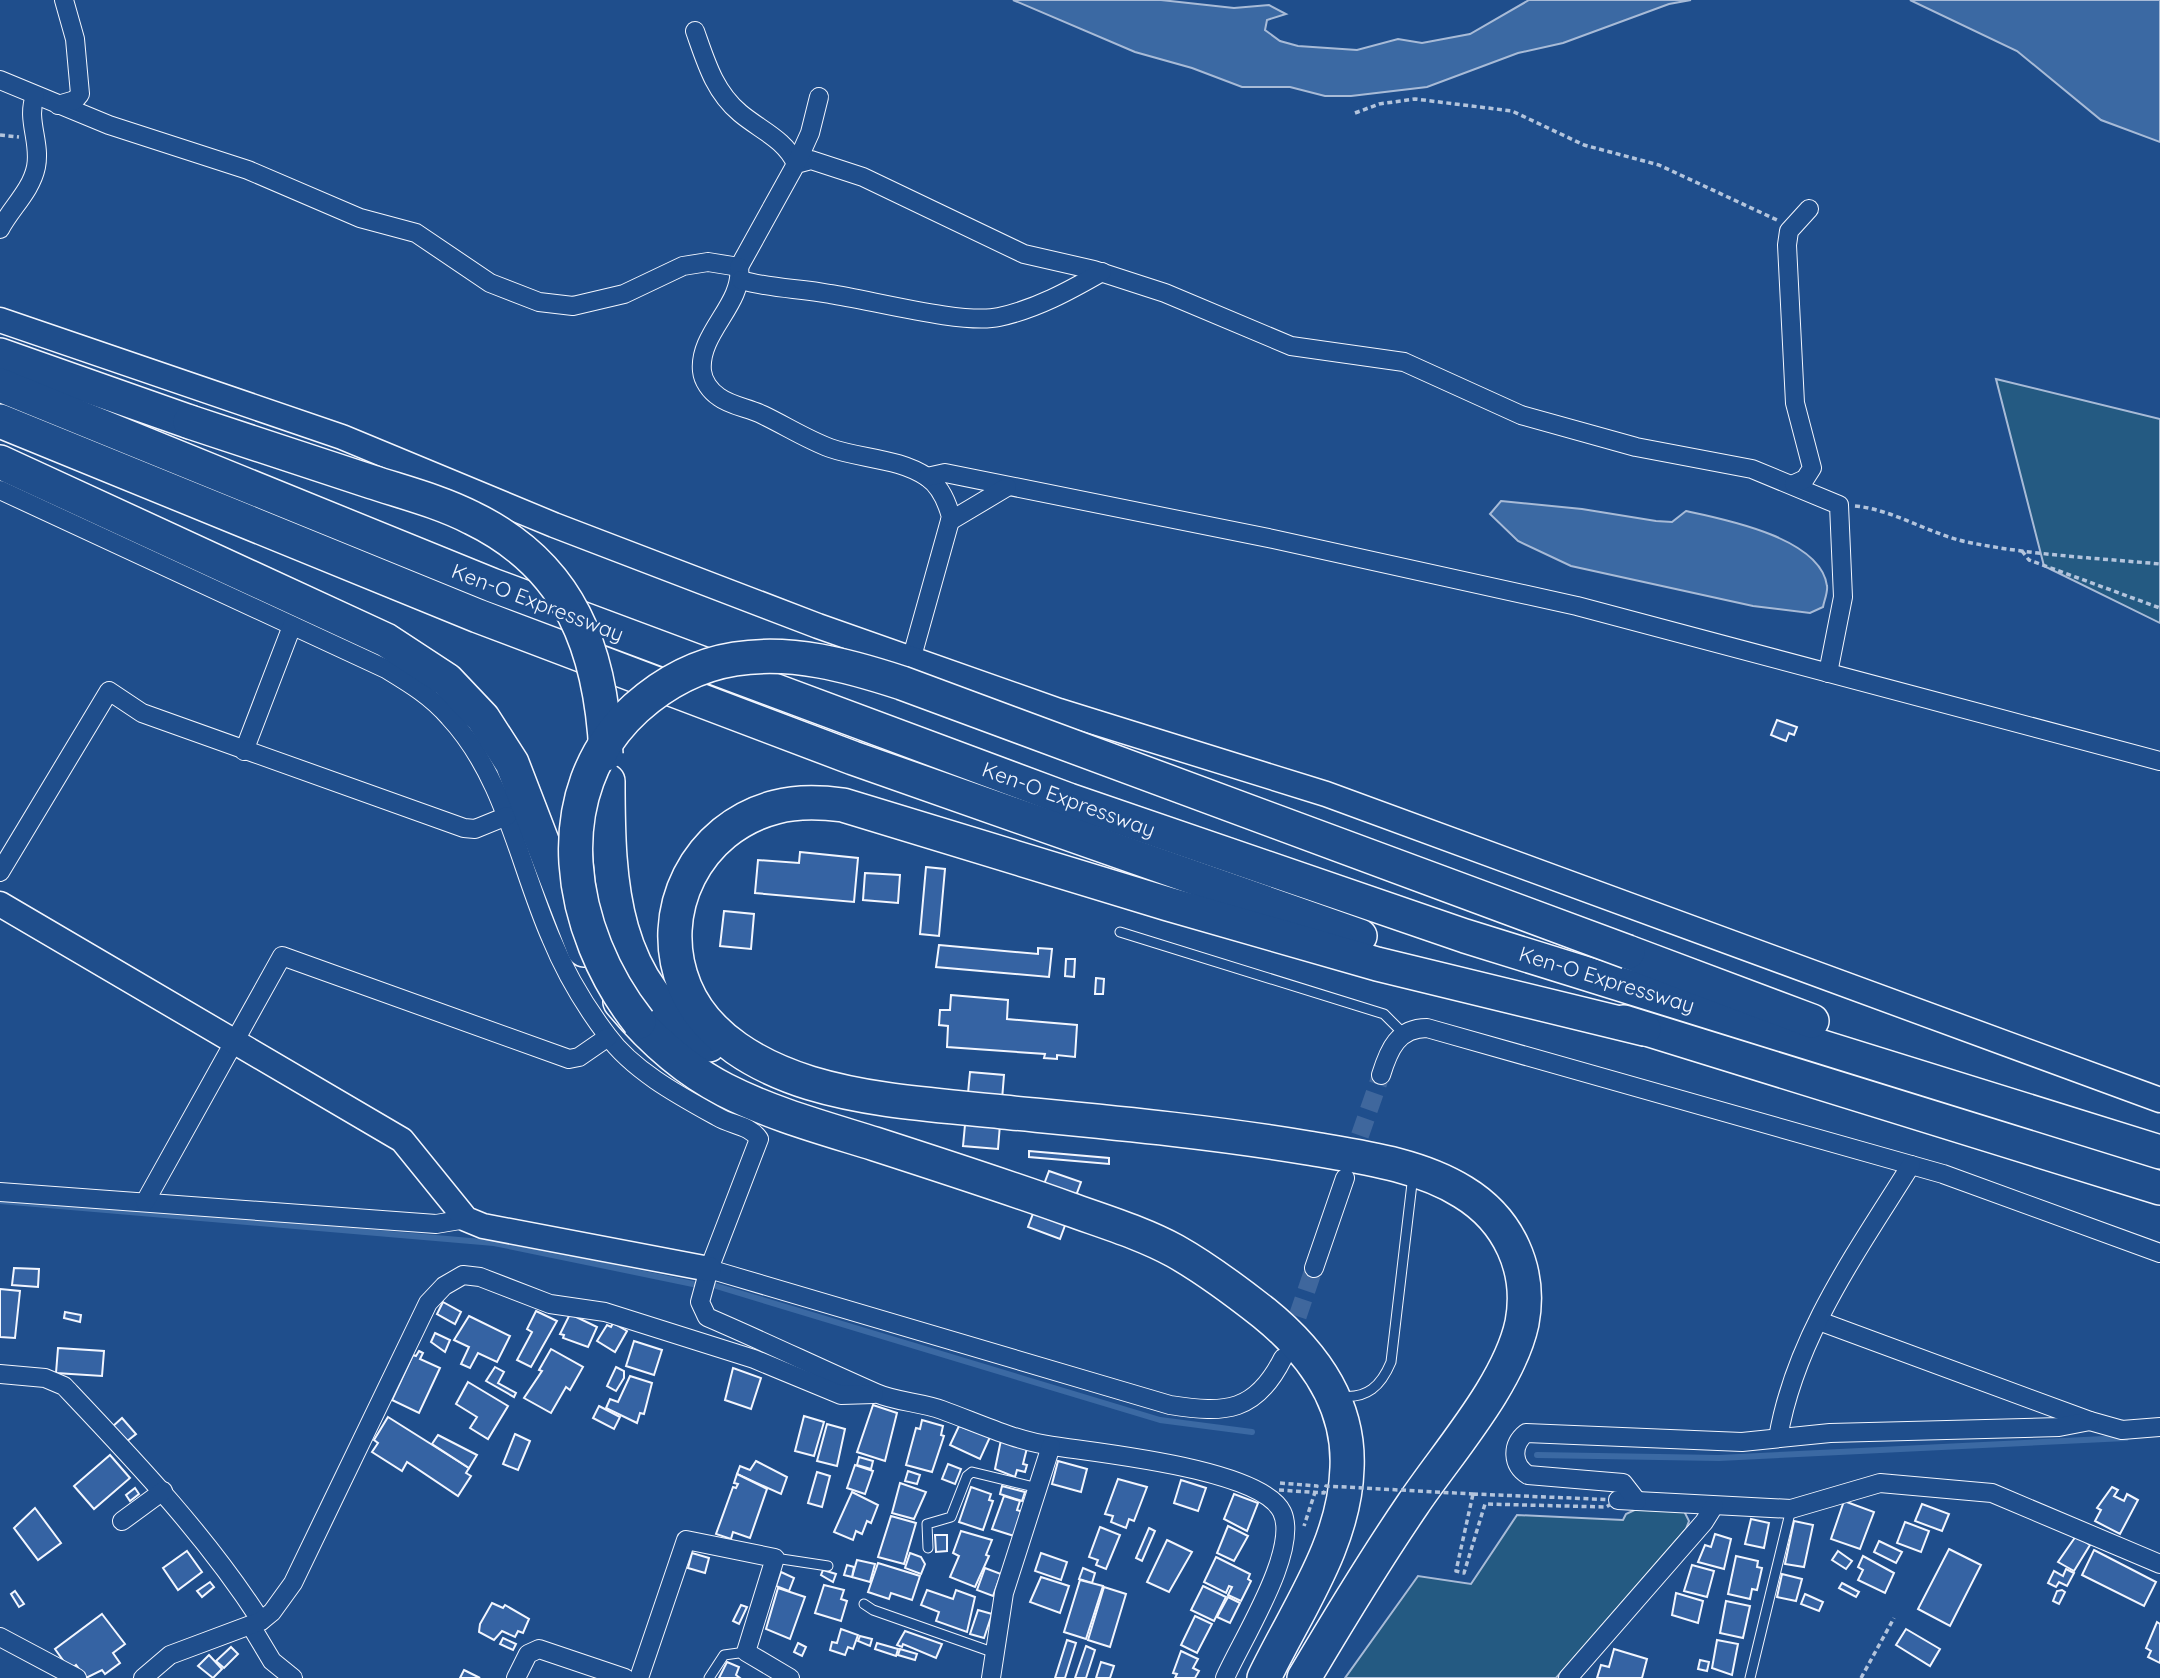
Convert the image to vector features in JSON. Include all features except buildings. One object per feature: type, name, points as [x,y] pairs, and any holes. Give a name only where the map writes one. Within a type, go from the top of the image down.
[{"type":"highway","points":[[0,355],[449,508],[503,536],[547,574],[582,625],[601,695],[608,781],[608,864],[615,908],[628,949],[647,985],[670,1013],[705,1042],[753,1065],[805,1081],[896,1101],[1269,1142],[1414,1170],[1466,1193],[1495,1219],[1506,1233],[1522,1268],[1525,1287],[1521,1324],[1500,1377],[1362,1581],[1304,1678]]},
{"type":"highway","name":"Ken-O Expressway","points":[[0,385],[492,585],[866,726],[1272,871],[1465,936],[2160,1150]]},
{"type":"highway","name":"Ken-O Expressway","points":[[0,421],[478,616],[891,772],[1258,903],[1644,1028],[2160,1188]]},
{"type":"highway","points":[[0,461],[365,630],[406,652],[447,680],[483,718],[512,764],[538,825],[579,941],[598,975],[668,1052],[704,1078],[787,1116],[988,1180],[1159,1243],[1239,1293],[1281,1327],[1310,1357],[1333,1395],[1346,1441],[1347,1466],[1340,1516],[1321,1567],[1264,1678]]},
{"type":"highway","points":[[639,1022],[603,966],[582,909],[575,844],[581,799],[588,777],[612,734],[628,716],[663,686],[706,666],[761,656],[814,659],[902,682],[2160,1150]]},
{"type":"highway","points":[[805,1081],[746,1055],[716,1032],[693,1005],[675,953],[676,912],[692,870],[704,852],[737,823],[758,812],[797,803],[844,805],[869,811],[1168,904],[1377,964],[1644,1028]]},
{"type":"street","points":[[58,105],[75,100],[80,94],[75,38],[64,0]]},
{"type":"street","points":[[695,31],[712,80],[738,111],[789,149],[796,164]]},
{"type":"street","points":[[0,80],[58,105],[183,151],[248,170],[360,218],[416,233],[489,283],[539,302],[573,306],[586,303],[624,294],[683,266],[708,262],[740,274],[766,288],[826,293],[960,317],[997,318],[1061,295],[1102,272]]},
{"type":"street","points":[[0,229],[10,210],[28,190],[36,168],[37,150],[30,110],[35,96]]},
{"type":"street","points":[[819,97],[810,133],[707,345],[702,369],[706,385],[719,397],[832,448],[905,466],[927,477],[947,499],[950,521],[911,660]]},
{"type":"street","points":[[796,164],[811,160],[863,177],[1024,254],[1102,272],[1165,293],[1291,346],[1404,362],[1521,415],[1636,447],[1752,469],[1794,484],[1839,505],[1843,597],[1828,673]]},
{"type":"street","points":[[1794,484],[1805,479],[1812,468],[1795,404],[1787,245],[1789,231],[1808,209]]},
{"type":"street","points":[[0,320],[172,376],[342,437],[579,535],[911,660],[1059,711],[1326,794],[2160,1100]]},
{"type":"street","points":[[927,477],[945,473],[1273,539],[1577,606],[2160,761]]},
{"type":"street","points":[[950,521],[1007,487]]},
{"type":"street","points":[[0,490],[386,669],[425,693],[451,718],[484,766],[507,816],[551,938],[565,968],[608,1037],[645,1072],[721,1119],[754,1132],[759,1139],[709,1269],[700,1302],[706,1317],[878,1394],[939,1408],[995,1430],[1051,1446],[1091,1449],[1239,1480],[1270,1499],[1282,1511],[1287,1532],[1275,1576],[1225,1678]]},
{"type":"street","points":[[244,751],[292,626]]},
{"type":"street","points":[[0,872],[109,691],[142,713],[464,828],[475,828],[507,816]]},
{"type":"street","points":[[0,904],[402,1140],[466,1219],[484,1226],[709,1269],[1170,1405],[1199,1410],[1245,1405],[1260,1394],[1283,1358]]},
{"type":"street","points":[[145,1202],[282,956],[569,1059],[579,1057],[608,1037]]},
{"type":"street","points":[[1381,1075],[1396,1039],[1412,1028],[1427,1028],[1911,1165],[2160,1252]]},
{"type":"street","points":[[1778,1438],[1784,1405],[1832,1291],[1911,1165]]},
{"type":"street","points":[[1314,1268],[1345,1178]]},
{"type":"street","points":[[0,1192],[436,1224],[466,1219]]},
{"type":"street","points":[[143,1678],[170,1656],[256,1623],[272,1612],[293,1583],[429,1303],[444,1286],[463,1275],[480,1278],[550,1304],[605,1312],[754,1359],[841,1395],[878,1394]]},
{"type":"street","points":[[1819,1321],[2090,1421],[2122,1430],[2160,1427]]},
{"type":"street","points":[[0,1374],[45,1378],[64,1386],[163,1491],[233,1578],[272,1661],[293,1678]]},
{"type":"street","points":[[1637,1501],[1623,1483],[1528,1475],[1520,1470],[1516,1462],[1519,1439],[1526,1433],[1742,1441],[1830,1433],[2059,1427],[2090,1421]]},
{"type":"street","points":[[991,1678],[1004,1593],[1051,1446]]},
{"type":"street","points":[[1612,1503],[1637,1501],[1791,1508],[1880,1483],[1992,1493],[2160,1564]]},
{"type":"street","points":[[122,1521],[163,1491]]},
{"type":"street","points":[[1568,1678],[1704,1522],[1714,1506]]},
{"type":"street","points":[[639,1678],[686,1540],[775,1558],[746,1652],[790,1678]]},
{"type":"street","points":[[0,1637],[77,1678]]},
{"type":"street","points":[[516,1678],[528,1654],[539,1649],[625,1678]]},
{"type":"lane","points":[[1120,932],[1384,1014],[1404,1034]]},
{"type":"lane","points":[[1333,1395],[1352,1397],[1366,1394],[1376,1387],[1391,1362],[1414,1170]]},
{"type":"lane","points":[[928,1548],[927,1524],[951,1517],[967,1476],[972,1472],[1038,1488]]},
{"type":"lane","points":[[1750,1678],[1791,1508]]},
{"type":"lane","points":[[775,1558],[828,1566]]},
{"type":"lane","points":[[864,1604],[873,1610],[995,1653]]},
{"type":"lane","points":[[709,1678],[724,1655],[746,1652]]},
{"type":"path","points":[[1355,113],[1379,104],[1415,99],[1512,111],[1584,145],[1658,165],[1778,221],[1789,231]]},
{"type":"path","points":[[1839,505],[1873,508],[1965,541],[2022,551],[2160,564]]},
{"type":"path","points":[[2022,551],[2029,560],[2160,608]]},
{"type":"path","points":[[1279,1490],[1324,1493],[1326,1486],[1526,1497]]},
{"type":"path","points":[[1473,1494],[1456,1571],[1464,1573],[1485,1504],[1612,1503]]},
{"type":"path","points":[[1861,1678],[1894,1618]]},
{"type":"shaded area","points":[[1013,0],[1161,0],[1234,8],[1269,5],[1286,14],[1267,20],[1265,30],[1280,41],[1298,46],[1357,50],[1398,39],[1422,43],[1470,34],[1529,0],[1691,0],[1669,4],[1563,43],[1518,53],[1427,87],[1351,96],[1325,96],[1290,87],[1242,87],[1192,68],[1135,52]]},
{"type":"shaded area","points":[[1910,0],[2160,0],[2160,142],[2101,120],[2017,51]]},
{"type":"shaded area","points":[[1996,379],[2160,419],[2160,623],[2044,566]]},
{"type":"shaded area","points":[[1501,501],[1672,522],[1686,511],[1746,526],[1790,543],[1808,555],[1821,569],[1827,586],[1823,607],[1810,613],[1753,606],[1571,566],[1518,541],[1490,514]]},
{"type":"shaded area","points":[[1641,1507],[1684,1511],[1689,1521],[1686,1529],[1556,1678],[1345,1678],[1418,1576],[1471,1584],[1517,1515],[1623,1520],[1626,1514]]},
{"type":"waterway","points":[[0,1201],[494,1243],[693,1284]]},
{"type":"waterway","points":[[716,1286],[1160,1420],[1252,1432]]},
{"type":"waterway","points":[[1537,1455],[1719,1458],[2126,1438]]},
{"type":"tunnel","points":[[1351,1161],[1381,1075]]},
{"type":"tunnel","points":[[1289,1342],[1314,1268]]}]
